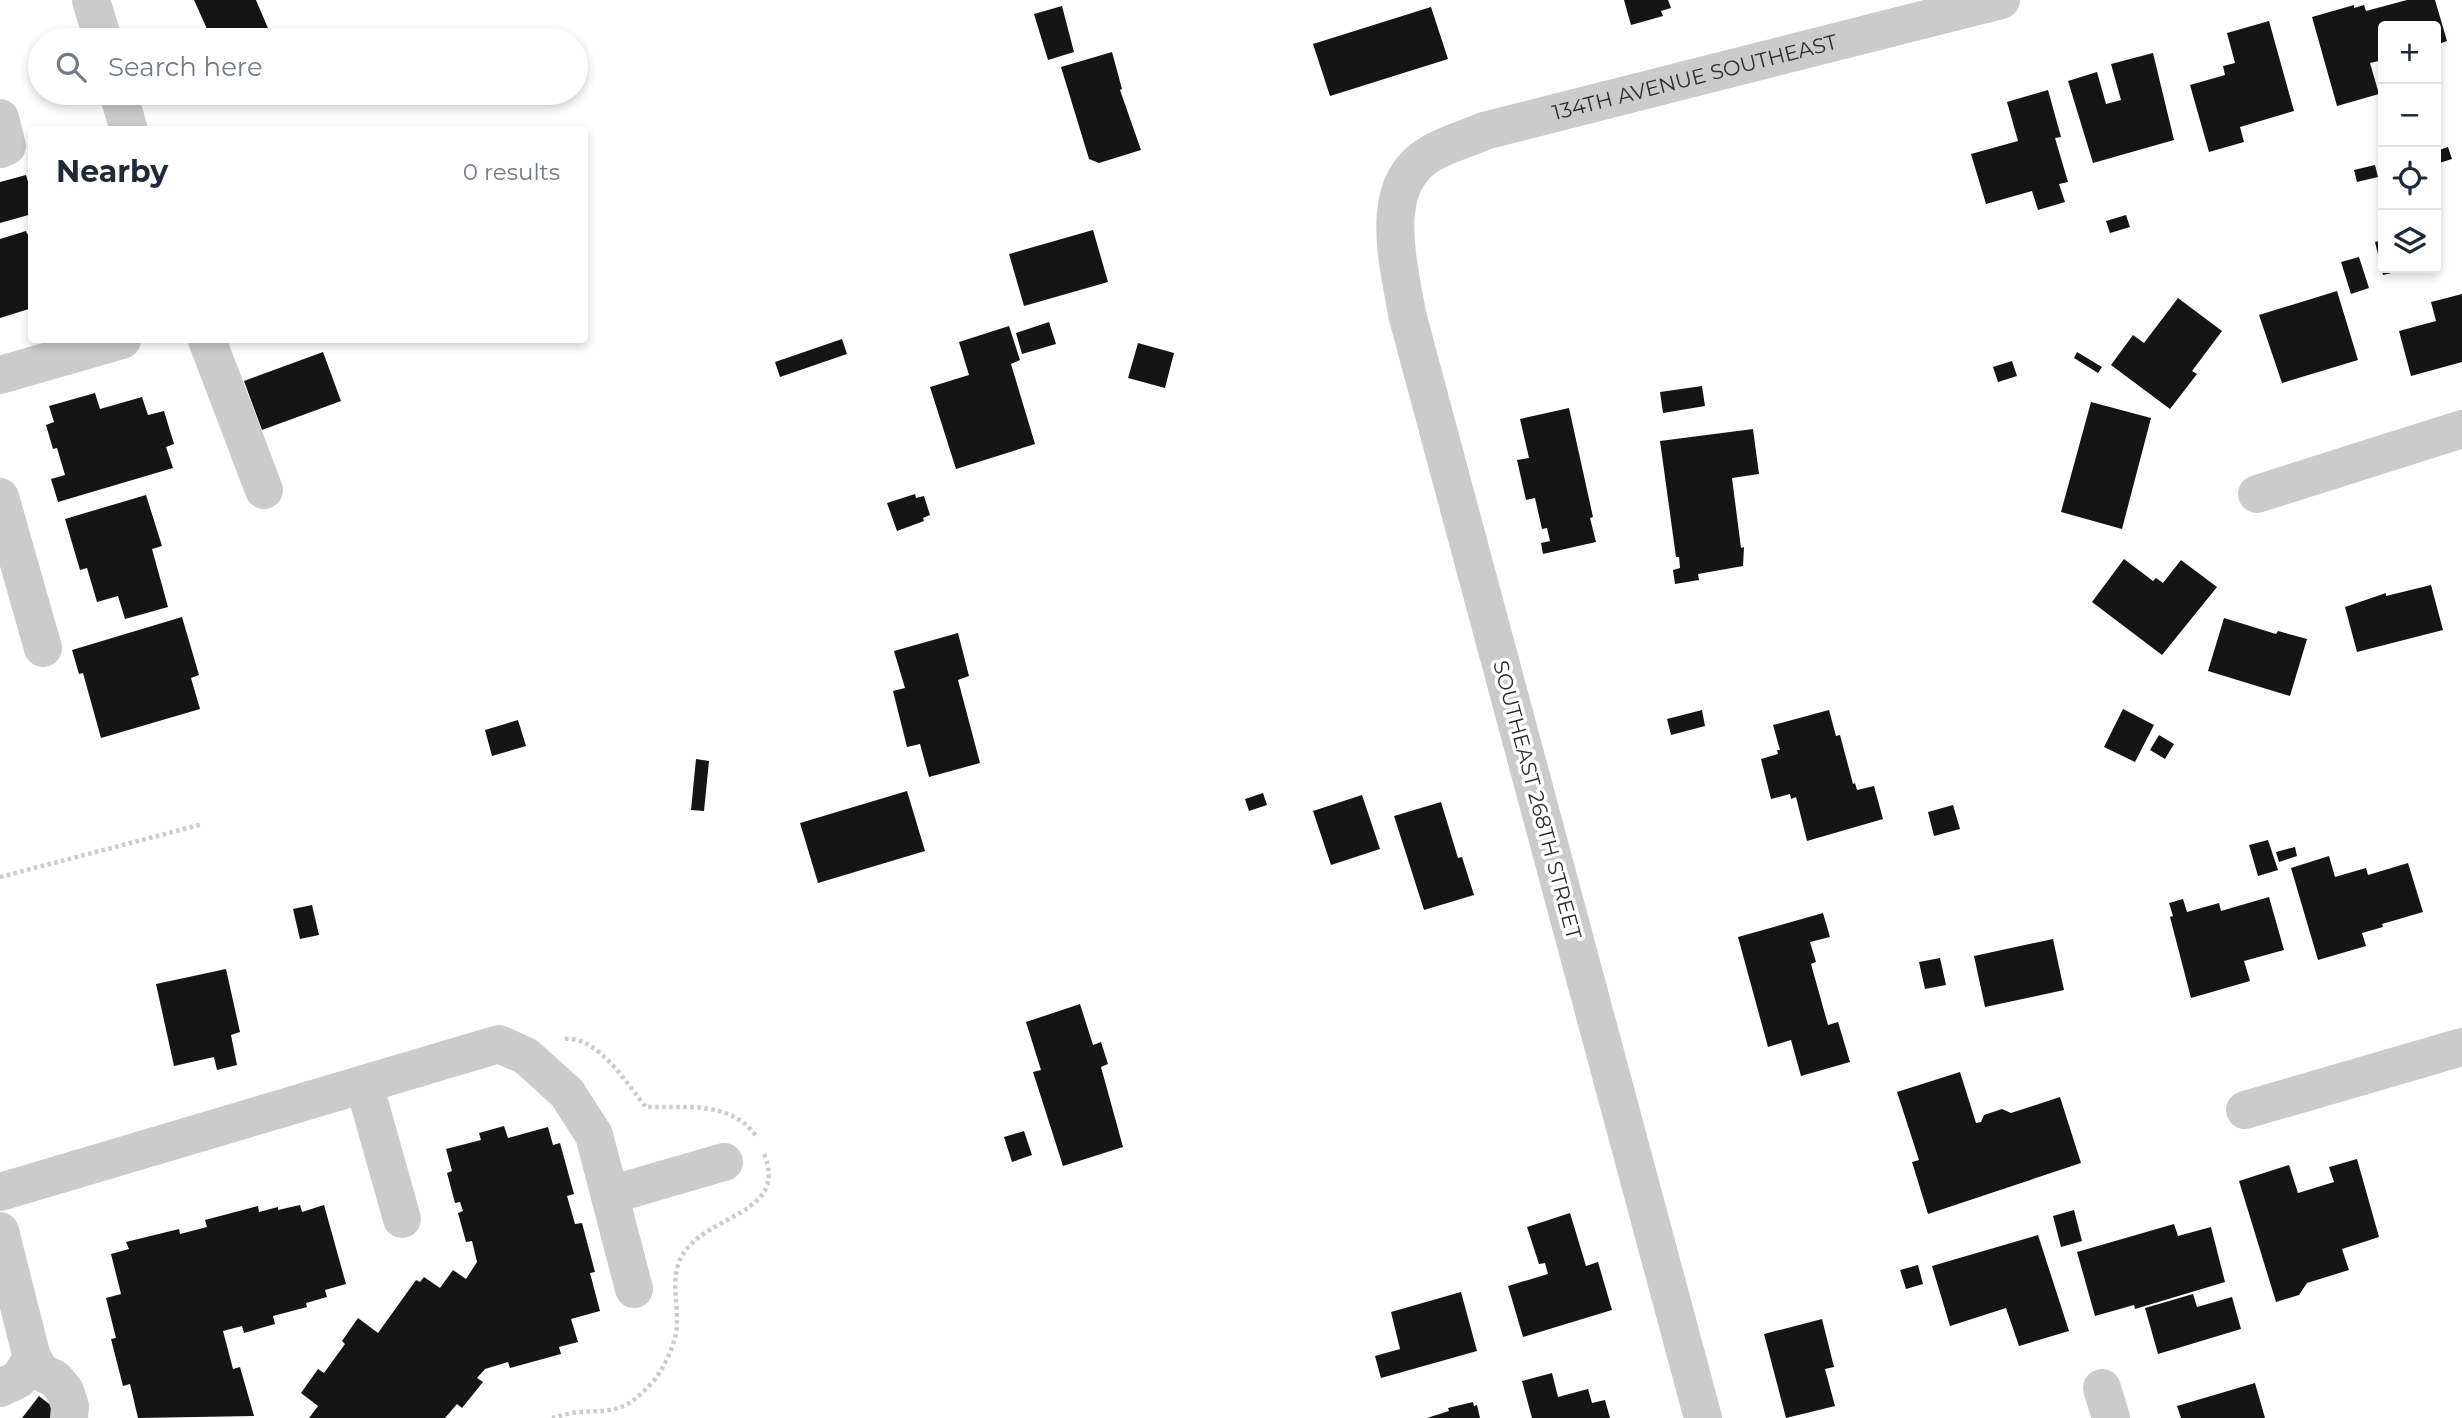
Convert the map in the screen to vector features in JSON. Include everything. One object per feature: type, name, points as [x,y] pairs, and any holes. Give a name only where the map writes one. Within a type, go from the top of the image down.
[{"type":"street","points":[[91,0],[99,28]]},
{"type":"street","name":"134TH AVENUE SOUTHEAST","points":[[1403,180],[1428,155],[1485,131],[2001,0]]},
{"type":"street","points":[[122,105],[128,126]]},
{"type":"street","points":[[0,118],[8,146],[0,149]]},
{"type":"street","name":"SOUTHEAST 268TH STREET","points":[[1403,180],[1393,227],[1407,314],[1703,1418]]},
{"type":"street","points":[[0,375],[112,343]]},
{"type":"street","points":[[208,343],[264,490]]},
{"type":"street","points":[[2257,494],[2462,429]]},
{"type":"street","points":[[0,497],[43,648]]},
{"type":"street","points":[[0,1192],[499,1044],[526,1056],[567,1093],[594,1135],[634,1289]]},
{"type":"street","points":[[2245,1110],[2462,1047]]},
{"type":"street","points":[[364,1084],[402,1219]]},
{"type":"street","points":[[610,1195],[724,1162]]},
{"type":"street","points":[[0,1231],[32,1358],[41,1372],[55,1379],[65,1391],[70,1406],[69,1418]]},
{"type":"street","points":[[0,1388],[19,1379],[32,1358]]},
{"type":"path","points":[[0,877],[203,824]]},
{"type":"building","points":[[194,0],[256,0],[268,28],[207,28]]},
{"type":"building","points":[[1624,0],[1668,0],[1671,8],[1661,11],[1663,16],[1631,25]]},
{"type":"building","points":[[2407,0],[2435,0],[2447,41],[2441,43],[2441,21],[2378,21],[2378,61],[2370,63],[2378,94],[2337,106],[2312,17],[2354,5],[2354,8],[2364,5],[2366,11]]},
{"type":"building","points":[[1062,6],[1074,52],[1048,60],[1034,14]]},
{"type":"building","points":[[1431,7],[1448,59],[1330,96],[1313,44]]},
{"type":"building","points":[[2269,21],[2294,111],[2240,127],[2244,142],[2209,152],[2190,85],[2225,75],[2223,66],[2235,63],[2227,33]]},
{"type":"building","points":[[1112,52],[1122,89],[1120,90],[1141,150],[1099,163],[1089,159],[1061,67]]},
{"type":"building","points":[[2153,53],[2174,140],[2093,163],[2068,81],[2097,72],[2106,104],[2121,100],[2111,64]]},
{"type":"building","points":[[2048,90],[2061,137],[2055,138],[2068,182],[2059,184],[2065,202],[2038,210],[2032,191],[1986,204],[1971,154],[2018,141],[2007,102]]},
{"type":"building","points":[[2448,147],[2452,159],[2441,162],[2441,149]]},
{"type":"building","points":[[2375,165],[2378,177],[2357,182],[2354,170]]},
{"type":"building","points":[[26,175],[28,215],[0,223],[0,182]]},
{"type":"building","points":[[2126,215],[2130,227],[2110,233],[2106,221]]},
{"type":"building","points":[[1093,230],[1108,282],[1024,306],[1009,254]]},
{"type":"building","points":[[26,231],[28,234],[28,309],[0,318],[0,239]]},
{"type":"building","points":[[2359,257],[2369,288],[2351,294],[2341,262]]},
{"type":"building","points":[[2337,291],[2358,360],[2282,383],[2259,315]]},
{"type":"building","points":[[2462,294],[2462,362],[2411,376],[2399,331],[2436,321],[2431,302]]},
{"type":"building","points":[[2178,298],[2222,331],[2192,371],[2197,374],[2170,409],[2111,365],[2133,335],[2144,343]]},
{"type":"building","points":[[1049,322],[1056,344],[1022,354],[1016,333]]},
{"type":"building","points":[[1009,326],[1020,360],[1011,364],[1035,444],[956,469],[930,387],[969,375],[959,342]]},
{"type":"building","points":[[842,339],[847,354],[780,377],[775,362]]},
{"type":"building","points":[[1138,343],[1174,353],[1165,388],[1128,378]]},
{"type":"building","points":[[323,352],[341,401],[262,430],[244,381]]},
{"type":"building","points":[[2077,352],[2102,367],[2098,373],[2074,358]]},
{"type":"building","points":[[2012,361],[2017,376],[1998,382],[1993,367]]},
{"type":"building","points":[[1702,386],[1705,406],[1663,413],[1660,392]]},
{"type":"building","points":[[95,393],[100,409],[142,397],[148,415],[164,411],[174,444],[166,447],[173,468],[58,502],[51,479],[65,475],[57,448],[53,449],[46,425],[54,422],[49,406]]},
{"type":"building","points":[[2091,402],[2151,418],[2122,529],[2061,512]]},
{"type":"building","points":[[1569,408],[1596,542],[1543,554],[1541,543],[1550,541],[1547,528],[1542,529],[1535,498],[1526,500],[1517,460],[1529,458],[1520,419]]},
{"type":"building","points":[[1753,429],[1759,474],[1732,478],[1741,548],[1744,547],[1743,566],[1698,574],[1699,580],[1675,584],[1673,570],[1680,568],[1679,557],[1676,557],[1660,441]]},
{"type":"building","points":[[915,494],[916,498],[924,496],[930,515],[923,518],[924,521],[897,531],[887,503]]},
{"type":"building","points":[[146,495],[162,546],[152,549],[168,607],[125,619],[118,596],[97,602],[87,568],[80,570],[65,519]]},
{"type":"building","points":[[2124,559],[2153,581],[2156,578],[2163,583],[2181,560],[2217,587],[2162,655],[2092,602]]},
{"type":"building","points":[[2431,585],[2443,630],[2357,652],[2345,607],[2386,593],[2386,596]]},
{"type":"building","points":[[182,617],[199,675],[191,678],[200,709],[101,738],[83,673],[79,674],[72,650]]},
{"type":"building","points":[[2224,618],[2276,634],[2278,631],[2307,639],[2290,696],[2208,671]]},
{"type":"building","points":[[958,633],[969,676],[958,680],[980,763],[929,777],[920,744],[907,747],[893,691],[905,688],[894,651]]},
{"type":"building","points":[[2123,709],[2154,725],[2135,762],[2104,747]]},
{"type":"building","points":[[1702,710],[1705,726],[1671,735],[1667,719]]},
{"type":"building","points":[[1829,710],[1836,736],[1840,735],[1853,784],[1855,783],[1857,790],[1874,786],[1883,819],[1807,841],[1796,797],[1791,799],[1790,794],[1771,799],[1761,759],[1778,754],[1777,750],[1780,750],[1773,725]]},
{"type":"building","points":[[518,720],[526,746],[492,756],[485,730]]},
{"type":"building","points":[[2159,735],[2174,744],[2165,759],[2150,750]]},
{"type":"building","points":[[696,759],[709,761],[704,811],[691,810]]},
{"type":"building","points":[[907,791],[925,851],[818,883],[800,823]]},
{"type":"building","points":[[1263,793],[1267,805],[1249,811],[1245,799]]},
{"type":"building","points":[[1362,795],[1380,849],[1331,865],[1313,811]]},
{"type":"building","points":[[1441,802],[1458,858],[1462,857],[1474,895],[1424,910],[1394,816]]},
{"type":"building","points":[[1953,805],[1960,829],[1934,836],[1928,812]]},
{"type":"building","points":[[2268,840],[2278,870],[2258,876],[2249,845]]},
{"type":"building","points":[[2295,847],[2297,856],[2279,862],[2276,852]]},
{"type":"building","points":[[2329,856],[2335,877],[2366,868],[2368,875],[2408,863],[2423,912],[2362,933],[2366,946],[2318,960],[2291,868]]},
{"type":"building","points":[[2269,897],[2284,950],[2244,961],[2250,981],[2191,998],[2170,917],[2173,916],[2169,903],[2183,899],[2187,912],[2219,903],[2221,911]]},
{"type":"building","points":[[312,905],[319,935],[300,939],[293,909]]},
{"type":"building","points":[[1823,913],[1830,937],[1810,942],[1816,962],[1811,964],[1828,1025],[1838,1022],[1850,1062],[1801,1076],[1791,1040],[1768,1047],[1738,937]]},
{"type":"building","points":[[2053,939],[2064,990],[1985,1007],[1974,956]]},
{"type":"building","points":[[1940,958],[1946,985],[1925,989],[1919,962]]},
{"type":"building","points":[[226,969],[240,1032],[231,1035],[237,1065],[217,1070],[214,1057],[174,1066],[156,984]]},
{"type":"building","points":[[1080,1004],[1093,1045],[1101,1042],[1108,1064],[1101,1067],[1123,1147],[1063,1166],[1033,1072],[1041,1070],[1026,1022]]},
{"type":"building","points":[[1960,1072],[1976,1123],[1981,1122],[1984,1115],[2002,1109],[2011,1113],[2060,1097],[2081,1163],[1928,1214],[1912,1162],[1919,1160],[1897,1092]]},
{"type":"building","points":[[504,1126],[508,1138],[548,1127],[553,1145],[560,1143],[574,1194],[567,1196],[575,1224],[582,1223],[595,1272],[590,1273],[600,1311],[571,1319],[578,1342],[559,1347],[561,1354],[510,1368],[508,1362],[485,1369],[477,1378],[483,1382],[462,1408],[457,1404],[445,1418],[309,1418],[318,1406],[301,1393],[318,1369],[324,1373],[345,1344],[342,1341],[358,1318],[378,1333],[416,1280],[420,1282],[424,1277],[440,1288],[453,1270],[466,1279],[477,1262],[472,1241],[466,1242],[458,1213],[463,1211],[460,1202],[455,1203],[447,1173],[452,1171],[446,1149],[481,1140],[479,1133]]},
{"type":"building","points":[[1024,1131],[1032,1155],[1012,1162],[1004,1137]]},
{"type":"building","points":[[2357,1159],[2379,1237],[2342,1249],[2349,1270],[2307,1283],[2299,1295],[2276,1302],[2239,1181],[2289,1165],[2298,1193],[2334,1182],[2329,1167]]},
{"type":"building","points":[[300,1205],[302,1212],[324,1205],[346,1284],[325,1290],[327,1297],[306,1303],[307,1307],[273,1316],[275,1324],[244,1333],[242,1326],[223,1331],[233,1369],[240,1367],[254,1416],[138,1418],[130,1384],[123,1386],[111,1339],[116,1338],[106,1298],[121,1294],[111,1254],[129,1249],[126,1242],[179,1229],[180,1234],[207,1227],[205,1220],[258,1206],[259,1212]]},
{"type":"building","points":[[2074,1210],[2082,1241],[2061,1247],[2053,1216]]},
{"type":"building","points":[[1570,1213],[1586,1266],[1598,1262],[1612,1310],[1523,1337],[1508,1286],[1548,1274],[1545,1263],[1539,1264],[1527,1227]]},
{"type":"building","points":[[2174,1224],[2178,1236],[2211,1227],[2225,1282],[2135,1309],[2134,1305],[2095,1316],[2077,1252]]},
{"type":"building","points":[[2038,1235],[2069,1331],[2019,1346],[2006,1308],[1950,1326],[1932,1266]]},
{"type":"building","points":[[1918,1265],[1923,1284],[1906,1289],[1900,1270]]},
{"type":"building","points":[[1461,1292],[1477,1351],[1381,1378],[1375,1356],[1400,1349],[1391,1312]]},
{"type":"building","points":[[2193,1294],[2197,1307],[2232,1297],[2241,1329],[2158,1354],[2145,1308]]},
{"type":"building","points":[[1822,1319],[1834,1367],[1825,1369],[1835,1406],[1786,1418],[1764,1334]]},
{"type":"building","points":[[1552,1373],[1558,1397],[1588,1389],[1592,1403],[1605,1400],[1610,1418],[1532,1418],[1522,1381]]},
{"type":"building","points":[[2255,1383],[2265,1418],[2181,1418],[2177,1406]]},
{"type":"building","points":[[39,1396],[67,1418],[22,1418]]},
{"type":"building","points":[[1473,1402],[1474,1406],[1477,1405],[1480,1418],[1427,1418],[1449,1411],[1448,1408]]}]
